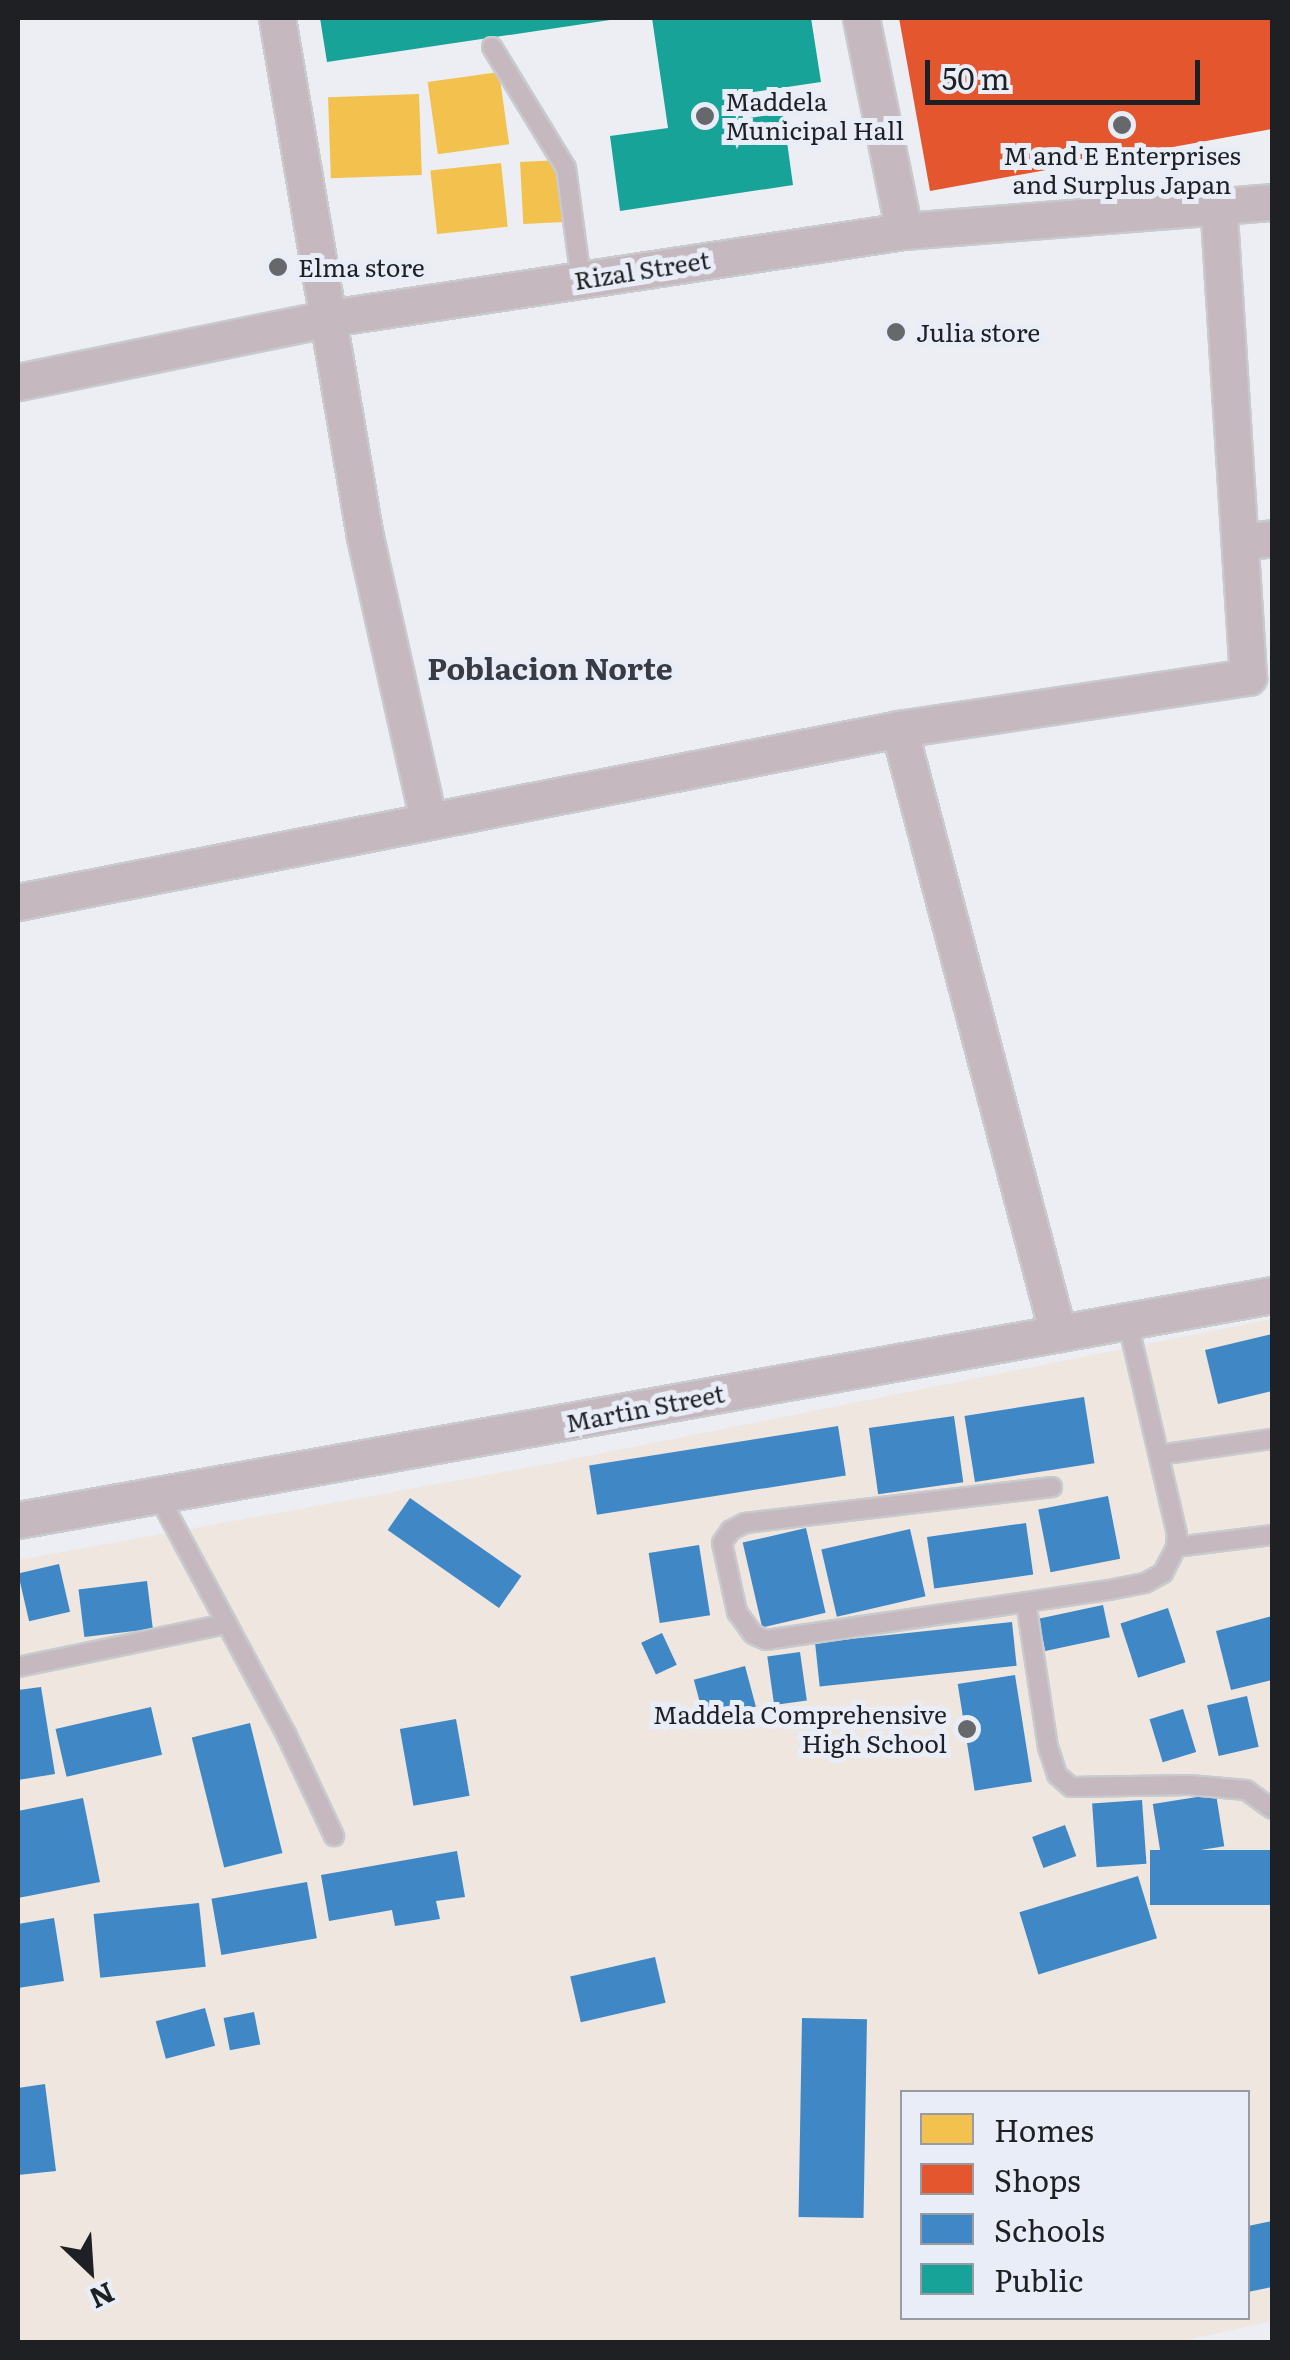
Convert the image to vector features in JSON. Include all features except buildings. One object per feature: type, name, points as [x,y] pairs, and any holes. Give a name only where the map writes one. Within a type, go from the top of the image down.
[{"type":"street","points":[[276,18],[365,537],[428,819]]},
{"type":"street","points":[[861,18],[904,231]]},
{"type":"street","name":"Rizal Street","points":[[18,382],[330,318],[904,231],[1272,202]]},
{"type":"street","points":[[18,902],[899,728],[1260,680],[1257,540],[1218,205]]},
{"type":"street","points":[[899,728],[1057,1330]]},
{"type":"street","name":"Martin Street","points":[[18,1520],[1057,1330],[1272,1295]]},
{"type":"lane","points":[[492,47],[566,168],[581,280]]},
{"type":"lane","points":[[1052,1487],[745,1523],[731,1530],[722,1543],[736,1612],[753,1634],[766,1640],[1145,1583],[1163,1573],[1176,1548],[1127,1319]]},
{"type":"lane","points":[[1158,1455],[1272,1438]]},
{"type":"lane","points":[[159,1496],[334,1836]]},
{"type":"lane","points":[[1176,1548],[1272,1535]]},
{"type":"lane","points":[[1026,1602],[1048,1747],[1056,1775],[1071,1787],[1189,1785],[1246,1790],[1272,1809]]},
{"type":"lane","points":[[18,1667],[226,1624]]},
{"type":"shaded area","points":[[1272,1319],[1272,2321],[1178,2342],[18,2342],[18,1560],[553,1463]]},
{"type":"place","name":"Maddela Municipal Hall","points":[[705,116]]},
{"type":"place","name":"M and E Enterprises and Surplus Japan","points":[[1122,125]]},
{"type":"place","name":"Elma store","points":[[278,267]]},
{"type":"place","name":"Julia store","points":[[896,332]]},
{"type":"place","name":"Maddela Comprehensive High School","points":[[967,1729]]},
{"type":"district","name":"Poblacion Norte","points":[[550,667]]}]
